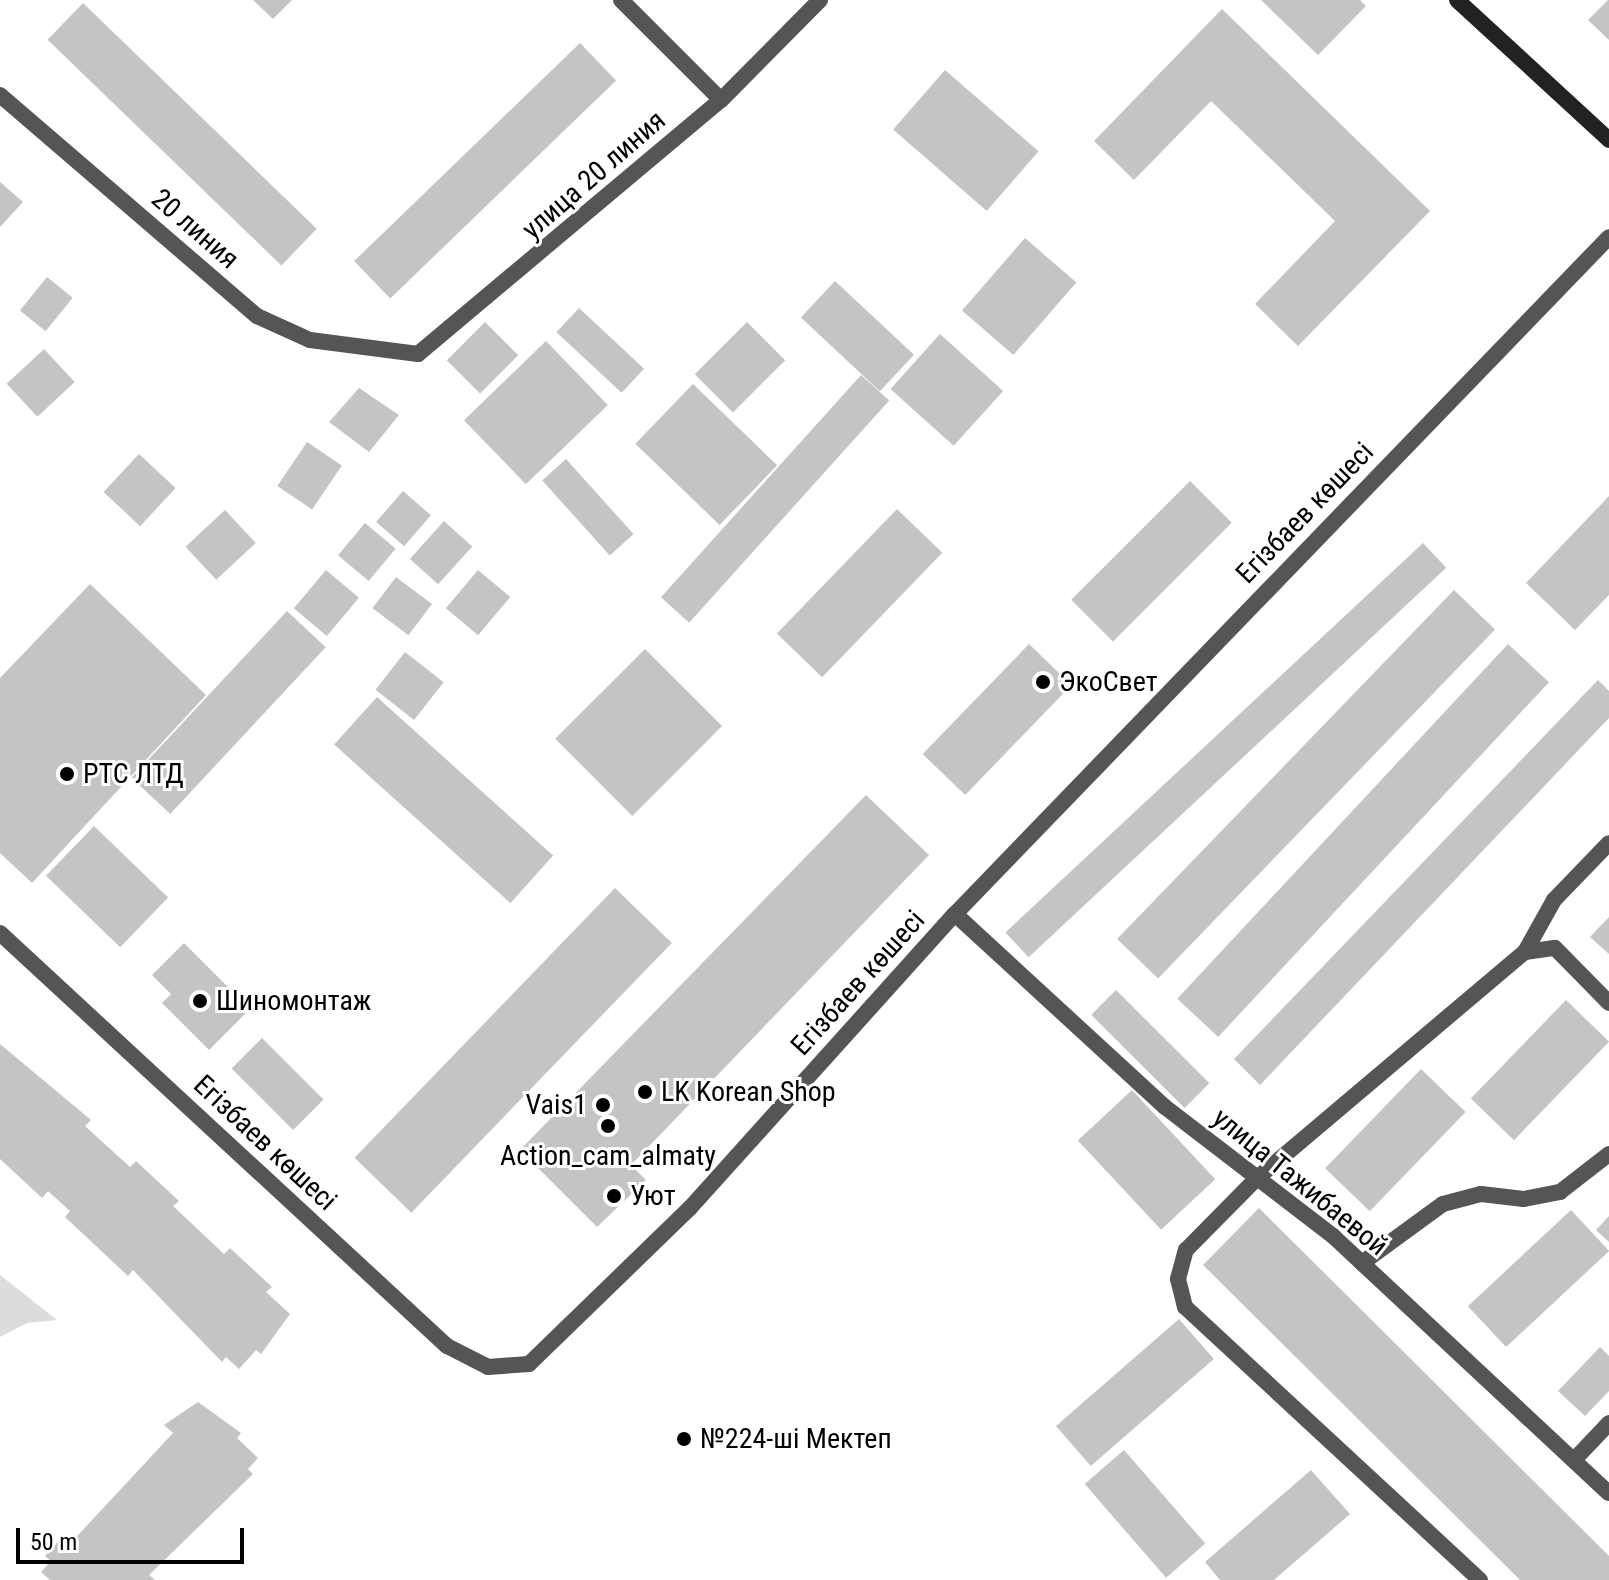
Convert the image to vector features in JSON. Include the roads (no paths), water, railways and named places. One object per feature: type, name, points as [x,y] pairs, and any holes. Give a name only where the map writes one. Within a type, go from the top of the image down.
[{"type":"main road","points":[[1457,0],[1609,140]]},
{"type":"street","points":[[621,0],[721,100]]},
{"type":"street","name":"улица 20 линия","points":[[382,353],[418,354],[450,331],[721,100],[820,0]]},
{"type":"street","name":"20 линия","points":[[0,95],[257,316],[310,340],[382,353]]},
{"type":"street","name":"Егізбаев көшесі","points":[[0,933],[447,1346],[470,1361],[516,1369],[690,1208],[955,914],[1609,237]]},
{"type":"street","points":[[1480,1580],[1185,1307],[1178,1279],[1186,1250],[1256,1179],[1525,952],[1554,900],[1609,843]]},
{"type":"street","name":"улица Тажибаевой","points":[[955,914],[1165,1107],[1362,1263],[1609,1493]]},
{"type":"street","points":[[1525,952],[1555,948],[1609,1003]]},
{"type":"street","points":[[1362,1263],[1443,1204],[1481,1194],[1524,1199],[1560,1192],[1609,1154]]},
{"type":"street","points":[[1574,1460],[1609,1423]]},
{"type":"place","name":"ЭкоСвет","points":[[1043,682]]},
{"type":"place","name":"РТС ЛТД","points":[[67,774]]},
{"type":"place","name":"Шиномонтаж","points":[[200,1001]]},
{"type":"place","name":"LK Korean Shop","points":[[645,1092]]},
{"type":"place","name":"Vais1","points":[[603,1105]]},
{"type":"place","name":"Action_cam_almaty","points":[[608,1126]]},
{"type":"place","name":"Уют","points":[[614,1196]]},
{"type":"place","name":"№224-ші Мектеп","points":[[684,1439]]}]
